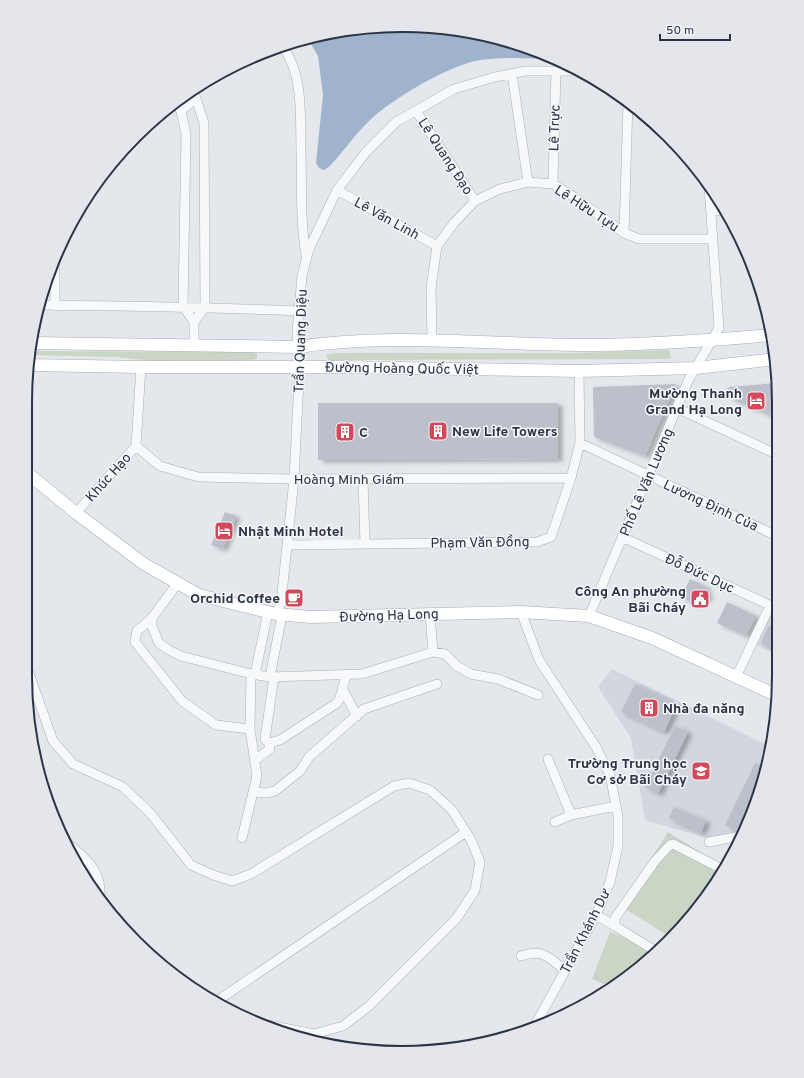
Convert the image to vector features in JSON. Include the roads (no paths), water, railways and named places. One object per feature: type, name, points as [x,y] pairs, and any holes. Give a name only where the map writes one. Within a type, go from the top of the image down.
[{"type":"main road","name":"Đường Hoàng Quốc Việt","points":[[37,343],[298,347],[338,341],[432,341],[599,345],[712,341],[766,336]]},
{"type":"main road","name":"Đường Hoàng Quốc Việt","points":[[34,365],[579,371],[696,368],[769,360]]},
{"type":"main road","name":"Đường Hạ Long","points":[[32,477],[76,513],[144,564],[177,584],[200,595],[275,614],[311,617],[522,612],[589,616],[652,638],[771,693]]},
{"type":"street","points":[[286,51],[298,80],[303,234],[306,258]]},
{"type":"street","name":"Trần Quang Diệu","points":[[275,614],[281,603],[294,479],[298,367],[298,311],[302,276],[308,249],[337,190],[366,152],[396,122],[454,89],[495,77],[526,71],[568,71]]},
{"type":"street","name":"Lê Trực","points":[[553,184],[556,71]]},
{"type":"street","points":[[512,74],[528,182]]},
{"type":"street","points":[[193,96],[204,123],[205,307],[194,322]]},
{"type":"street","points":[[181,111],[191,98]]},
{"type":"street","points":[[179,107],[181,111],[186,134],[187,150],[183,306],[194,322],[194,346]]},
{"type":"street","points":[[624,233],[628,109]]},
{"type":"street","name":"Lê Quang Đạo","points":[[416,110],[475,201]]},
{"type":"street","name":"Lê Hữu Tựu","points":[[432,341],[431,288],[437,246],[454,223],[475,201],[500,189],[528,182],[553,184],[574,197],[624,233],[639,239],[712,239]]},
{"type":"street","name":"Lê Văn Linh","points":[[337,190],[437,246]]},
{"type":"street","name":"Phố Lê Văn Lương","points":[[589,616],[677,408],[696,368],[719,328],[710,196]]},
{"type":"street","points":[[711,210],[718,210]]},
{"type":"street","points":[[55,274],[55,306]]},
{"type":"street","points":[[45,306],[151,308],[183,306],[298,311]]},
{"type":"street","name":"Khúc Hạo","points":[[76,513],[136,446],[141,367]]},
{"type":"street","name":"Phạm Văn Đồng","points":[[287,545],[537,542],[551,537],[571,478],[580,443],[579,371]]},
{"type":"street","points":[[677,408],[772,452]]},
{"type":"street","name":"Lương Định Của","points":[[580,443],[772,534]]},
{"type":"street","name":"Hoàng Minh Giám","points":[[136,446],[160,466],[198,477],[294,479],[571,478]]},
{"type":"street","points":[[363,479],[365,544]]},
{"type":"street","name":"Đỗ Đức Dục","points":[[622,537],[772,606]]},
{"type":"street","points":[[177,584],[152,618],[137,631],[135,642],[182,701],[216,725],[250,725],[268,721]]},
{"type":"street","points":[[736,677],[772,611]]},
{"type":"street","name":"Trần Khánh Dư","points":[[522,612],[539,660],[596,747],[610,775],[616,806],[618,846],[610,882],[596,915],[538,1020]]},
{"type":"street","points":[[242,838],[255,792],[257,776],[250,725],[253,674],[275,614]]},
{"type":"street","points":[[255,760],[270,750],[269,743],[265,739],[272,677],[275,614]]},
{"type":"street","points":[[430,614],[433,652]]},
{"type":"street","points":[[152,618],[152,626],[159,643],[169,650],[181,656],[253,674],[272,677],[346,676],[380,670],[433,652],[445,654],[456,666],[471,674],[498,679],[538,694]]},
{"type":"street","points":[[269,743],[280,740],[332,706],[340,698],[346,676]]},
{"type":"street","points":[[32,683],[53,741],[73,764],[123,787],[152,814],[191,865],[213,875],[232,881],[251,874],[394,786],[408,783],[430,790],[452,810],[466,832],[480,862],[475,890],[457,918],[369,1006],[343,1026],[314,1034],[301,1031]]},
{"type":"street","points":[[255,792],[261,793],[275,791],[300,771],[309,757],[364,709],[437,684]]},
{"type":"street","points":[[342,688],[357,716]]},
{"type":"street","points":[[548,759],[571,816]]},
{"type":"street","points":[[555,822],[571,816],[616,806]]},
{"type":"street","points":[[221,998],[466,832]]},
{"type":"street","points":[[709,842],[735,837]]},
{"type":"street","points":[[615,926],[615,918],[655,861],[670,845],[676,845],[718,867]]},
{"type":"street","points":[[77,851],[93,866],[101,885],[100,891]]},
{"type":"street","points":[[596,915],[652,949]]},
{"type":"street","points":[[521,956],[531,952],[542,953],[565,970]]},
{"type":"water","points":[[402,32],[450,35],[474,39],[540,59],[485,59],[463,65],[434,77],[391,103],[370,120],[330,166],[324,170],[319,168],[316,163],[323,95],[318,56],[311,44],[354,35]]},
{"type":"place","name":"Mường Thanh Grand Hạ Long","points":[[756,401]]},
{"type":"place","name":"New Life Towers","points":[[438,431]]},
{"type":"place","name":"C","points":[[345,432]]},
{"type":"place","name":"Nhật Minh Hotel","points":[[224,531]]},
{"type":"place","name":"Orchid Coffee","points":[[294,598]]},
{"type":"place","name":"Công An phường Bãi Cháy","points":[[700,599]]},
{"type":"place","name":"Nhà đa năng","points":[[649,708]]},
{"type":"place","name":"Trường Trung học Cơ sở Bãi Cháy","points":[[701,771]]}]
